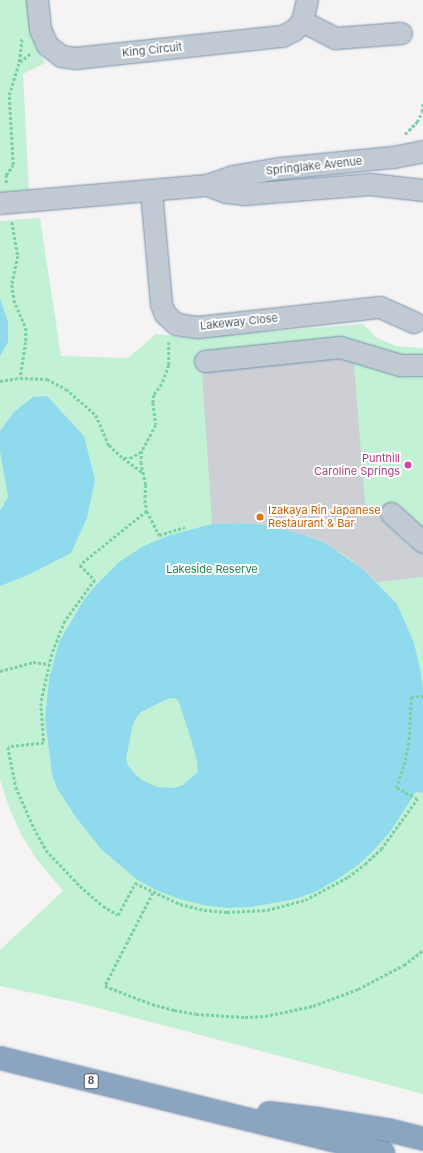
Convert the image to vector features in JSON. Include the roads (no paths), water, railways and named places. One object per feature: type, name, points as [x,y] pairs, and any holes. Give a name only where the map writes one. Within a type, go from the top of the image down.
[{"type":"highway","name":"8","points":[[0,1058],[384,1153]]},
{"type":"highway","points":[[183,1104],[320,1119],[388,1130],[423,1139]]},
{"type":"street","name":"King Circuit","points":[[37,0],[40,30],[43,38],[54,52],[68,58],[92,57],[282,36],[294,30],[302,21]]},
{"type":"street","points":[[307,0],[302,21],[335,38],[401,33]]},
{"type":"street","name":"Springlake Avenue","points":[[0,203],[207,185],[233,176],[280,168],[393,157],[423,151]]},
{"type":"street","name":"Springlake Avenue","points":[[207,185],[226,192],[244,194],[370,184],[423,190]]},
{"type":"street","name":"Lakeway Close","points":[[151,191],[161,304],[165,314],[176,324],[198,327],[380,307],[414,322]]},
{"type":"street","points":[[206,361],[340,347],[400,366],[423,365]]},
{"type":"street","points":[[391,513],[423,542]]},
{"type":"water","points":[[0,298],[8,322],[8,342],[0,356]]},
{"type":"water","points":[[47,396],[84,436],[95,480],[87,518],[71,553],[26,576],[0,586],[0,511],[8,497],[0,451],[0,431],[14,412],[33,397]]},
{"type":"water","points":[[239,523],[267,525],[299,533],[325,543],[363,569],[397,604],[414,643],[421,673],[423,691],[423,793],[416,792],[390,832],[374,850],[358,865],[338,879],[315,892],[295,899],[251,907],[227,908],[204,905],[183,900],[158,891],[136,879],[101,849],[75,816],[57,788],[52,774],[45,719],[49,679],[59,642],[83,601],[97,584],[119,562],[142,547],[167,536],[212,524]],"holes":[[[175,698],[179,702],[197,761],[198,772],[183,785],[173,788],[157,787],[142,780],[128,765],[126,759],[132,728],[136,718],[141,712],[167,699]]]},
{"type":"place","name":"Punthill Caroline Springs","points":[[408,465]]},
{"type":"place","name":"Izakaya Rin Japanese Restaurant & Bar","points":[[260,517]]},
{"type":"park label","name":"Lakeside Reserve","points":[[212,569]]}]
